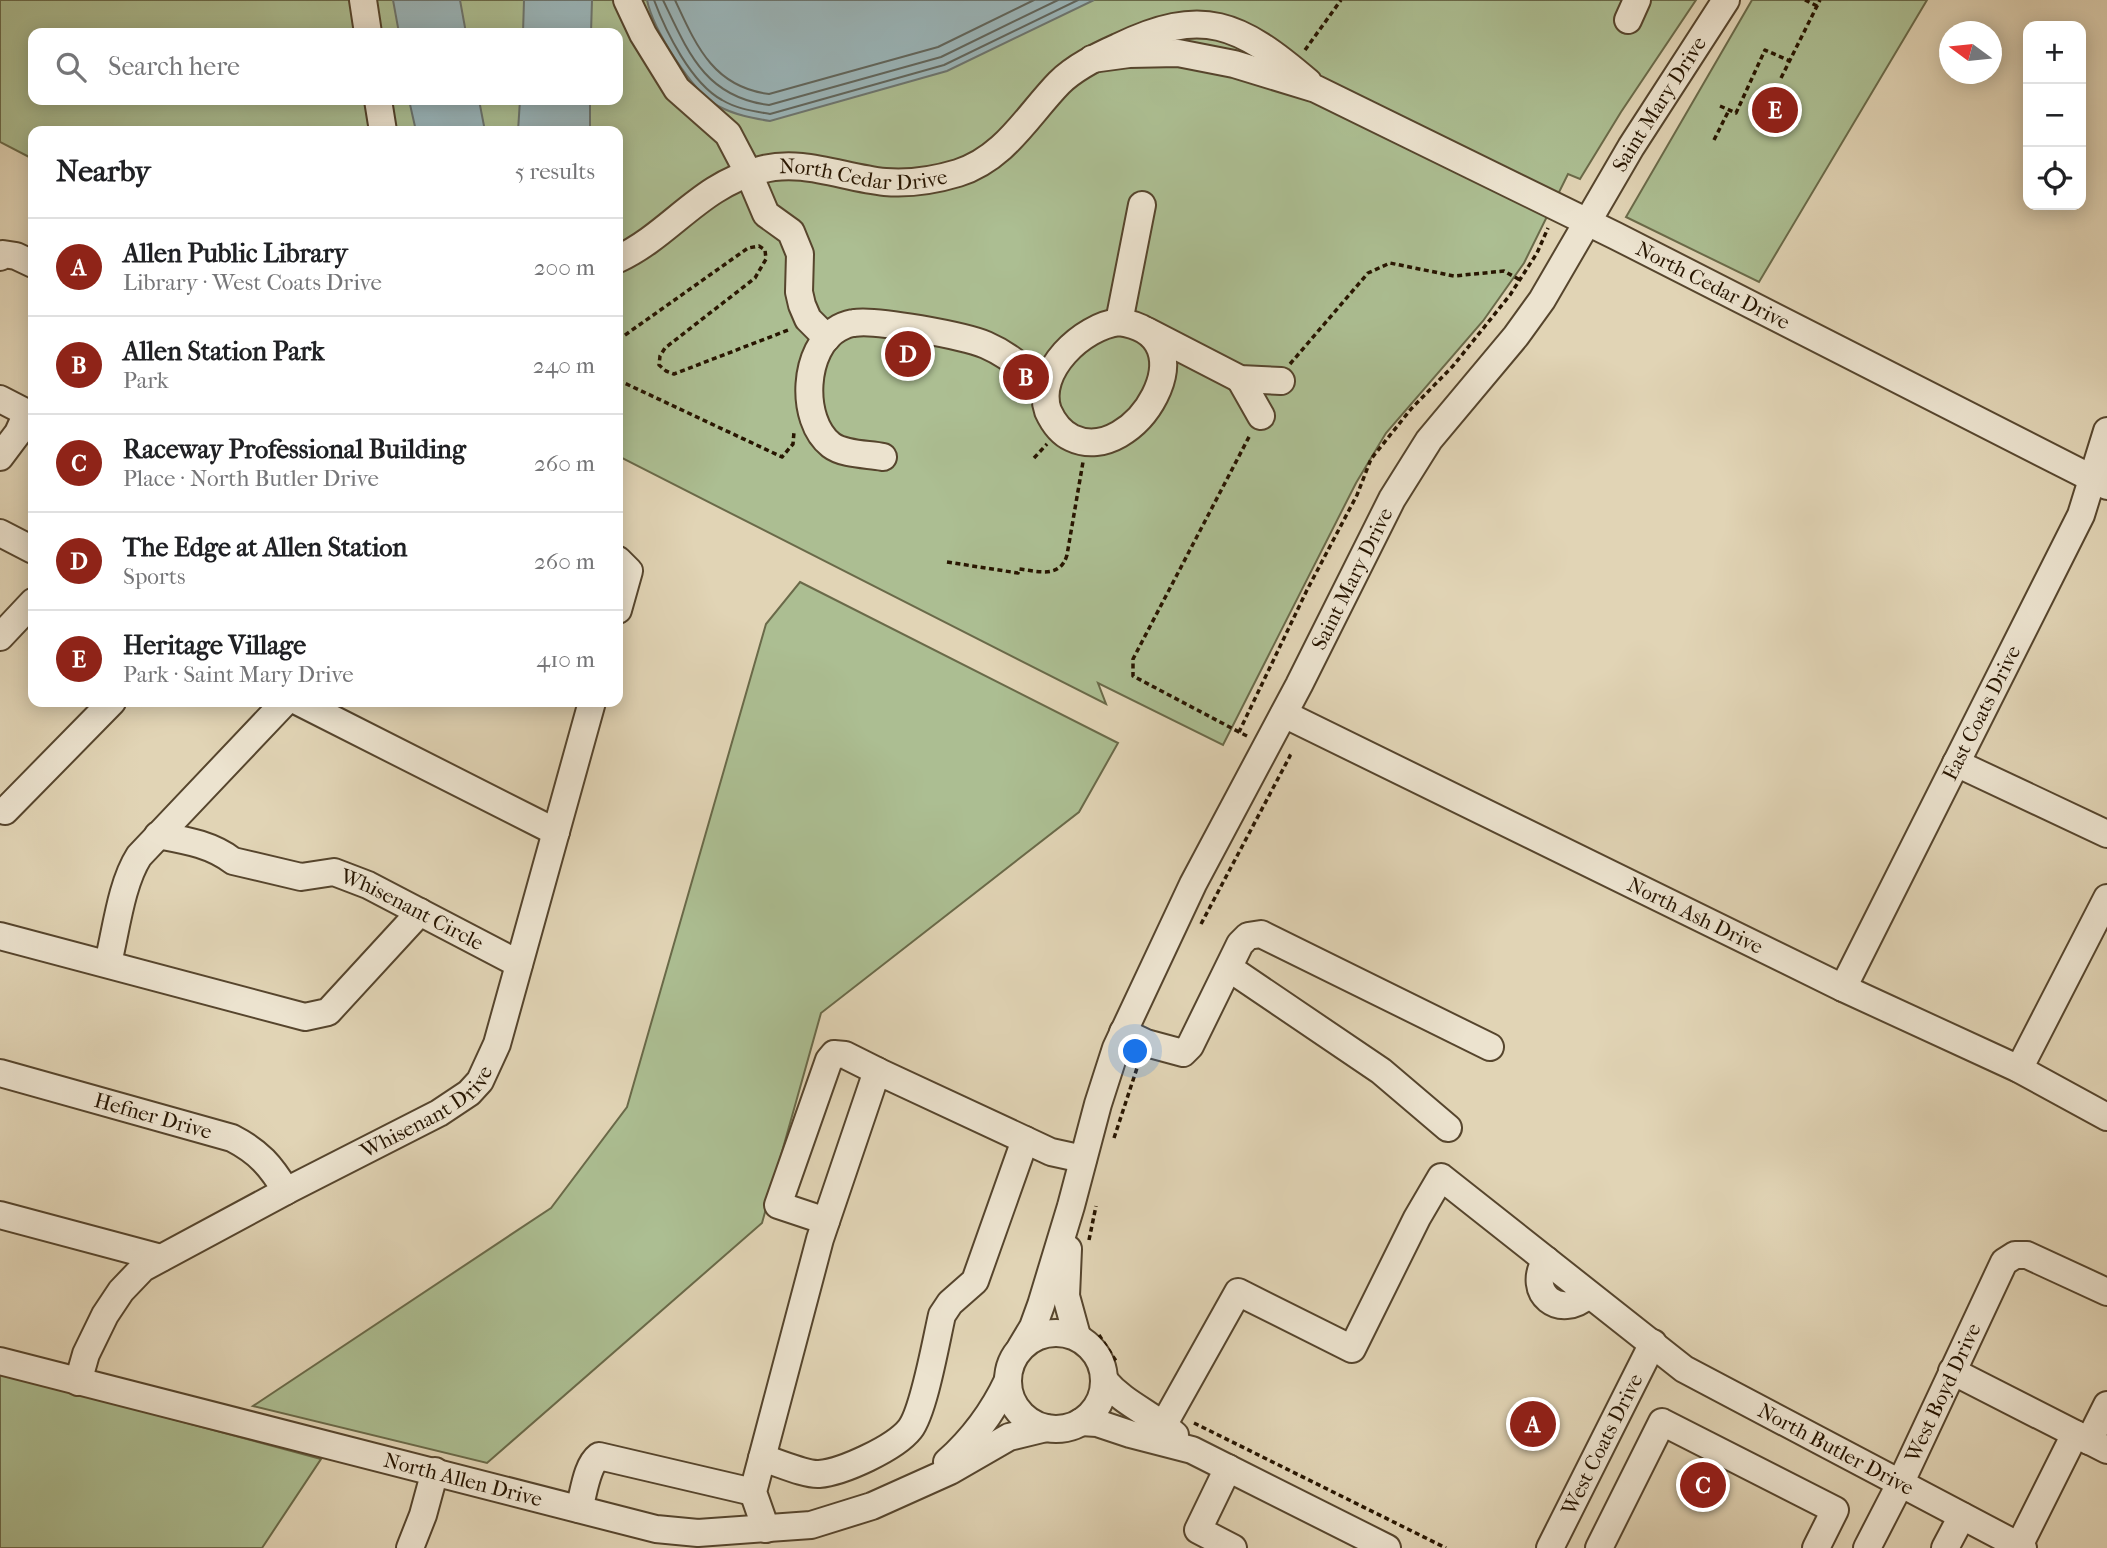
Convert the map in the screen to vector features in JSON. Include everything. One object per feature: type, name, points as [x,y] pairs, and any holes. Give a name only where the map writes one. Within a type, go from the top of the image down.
[{"type":"street","points":[[363,0],[367,28]]},
{"type":"street","points":[[627,0],[643,34],[677,89],[728,134],[749,174],[761,205],[772,220],[783,224],[792,232],[800,254],[799,292],[802,305],[808,319],[827,338]]},
{"type":"street","name":"Saint Mary Drive","points":[[1021,1347],[1033,1327],[1071,1206],[1098,1104],[1134,1038],[1193,884],[1284,713],[1392,499],[1429,440],[1509,345],[1542,300],[1631,147],[1726,0]]},
{"type":"street","name":"North Cedar Drive","points":[[623,256],[638,249],[718,186],[760,170],[786,166],[807,167],[885,182],[912,183],[961,172],[992,157],[1025,124],[1060,81],[1092,59],[1129,54],[1178,54],[1234,64],[1316,89],[1587,222],[2099,482]]},
{"type":"street","points":[[379,105],[382,126]]},
{"type":"street","points":[[1129,324],[1142,205]]},
{"type":"street","points":[[0,257],[3,254],[16,256],[28,262]]},
{"type":"street","points":[[883,457],[838,449],[822,436],[812,419],[808,398],[815,357],[827,338],[837,329],[854,323],[871,322],[968,338],[1002,353],[1027,371],[1045,389]]},
{"type":"street","points":[[1129,324],[1148,333],[1158,344],[1164,373],[1160,388],[1140,415],[1115,438],[1101,442],[1072,438],[1060,430],[1051,418],[1045,389],[1049,374],[1058,361],[1082,338],[1105,323],[1129,324],[1180,348],[1240,379],[1281,381]]},
{"type":"street","points":[[1240,379],[1261,416]]},
{"type":"street","points":[[0,399],[28,413]]},
{"type":"street","points":[[0,457],[28,417]]},
{"type":"street","name":"East Coats Drive","points":[[1843,988],[2099,482],[2107,430]]},
{"type":"street","points":[[0,533],[28,547]]},
{"type":"street","points":[[0,637],[28,607]]},
{"type":"street","points":[[5,811],[107,707]]},
{"type":"street","points":[[108,963],[133,865],[158,835],[280,707]]},
{"type":"street","points":[[309,707],[556,832]]},
{"type":"street","name":"Whisenant Drive","points":[[78,1382],[86,1354],[105,1315],[121,1291],[143,1268],[439,1113],[469,1093],[480,1081],[497,1044],[591,707]]},
{"type":"street","name":"North Ash Drive","points":[[1284,713],[1843,988],[2105,1110]]},
{"type":"street","points":[[1956,763],[2107,834]]},
{"type":"street","name":"Whisenant Circle","points":[[158,835],[199,844],[233,860],[302,877],[334,872],[368,886],[519,964]]},
{"type":"street","points":[[2019,1069],[2107,898]]},
{"type":"street","points":[[0,936],[305,1017],[328,1012],[420,912]]},
{"type":"street","points":[[1134,1038],[1183,1053],[1190,1046],[1240,944],[1248,936],[1261,934],[1490,1047]]},
{"type":"street","points":[[1228,968],[1381,1071],[1448,1128]]},
{"type":"street","points":[[826,1221],[778,1205],[829,1059],[834,1054],[845,1055],[1051,1152],[1083,1159]]},
{"type":"street","points":[[766,1530],[753,1492],[826,1221],[877,1071]]},
{"type":"street","name":"Hefner Drive","points":[[0,1073],[232,1138],[254,1150],[273,1170],[286,1191]]},
{"type":"street","points":[[762,1458],[817,1474],[839,1469],[890,1446],[910,1429],[919,1411],[942,1315],[950,1303],[975,1281],[1025,1140]]},
{"type":"street","name":"North Butler Drive","points":[[1167,1418],[1238,1292],[1352,1349],[1417,1218],[1441,1177],[1684,1369],[2020,1547]]},
{"type":"street","name":"Saint Mary Drive","points":[[1071,1206],[1066,1296],[1087,1335]]},
{"type":"street","points":[[0,1214],[161,1258]]},
{"type":"street","name":"West Boyd Drive","points":[[1867,1548],[1900,1484],[2004,1262],[2015,1255],[2027,1255],[2107,1292]]},
{"type":"street","points":[[1113,1375],[1098,1405],[1081,1422],[1070,1427],[1046,1428],[1034,1424],[1023,1416],[1009,1393],[1008,1380],[1014,1357],[1021,1347],[1033,1338],[1047,1333],[1063,1332],[1087,1335],[1088,1344],[1103,1367],[1113,1375],[1124,1401],[1167,1418],[1192,1450]]},
{"type":"street","name":"West Coats Drive","points":[[1550,1548],[1653,1343]]},
{"type":"street","name":"North Allen Drive","points":[[0,1362],[579,1509],[638,1537],[811,1525],[872,1506],[950,1471],[1009,1437],[1046,1428]]},
{"type":"street","points":[[1952,1371],[2090,1442]]},
{"type":"street","name":"North Allen Drive","points":[[924,1482],[977,1432],[997,1403],[1008,1380]]},
{"type":"street","points":[[2020,1547],[2090,1442],[2107,1405]]},
{"type":"street","points":[[1081,1422],[1097,1423],[1192,1450],[1228,1468],[1342,1538],[1387,1548]]},
{"type":"street","points":[[1562,1523],[1600,1546],[1662,1422],[1835,1510],[1825,1545]]},
{"type":"street","points":[[1608,1432],[1647,1452]]},
{"type":"street","points":[[579,1509],[594,1460],[599,1456],[753,1492]]},
{"type":"street","points":[[1228,1468],[1198,1530],[1233,1548]]},
{"type":"street","points":[[410,1548],[423,1516],[435,1472]]},
{"type":"street","points":[[1945,1548],[1962,1516]]},
{"type":"path","points":[[1301,56],[1341,0]]},
{"type":"path","points":[[1805,0],[1817,6]]},
{"type":"path","points":[[1781,78],[1820,0]]},
{"type":"path","points":[[1720,106],[1736,113],[1765,50],[1790,61]]},
{"type":"path","points":[[1714,140],[1729,110]]},
{"type":"path","points":[[1239,732],[1279,646],[1357,495],[1371,459],[1411,410],[1454,366],[1510,295],[1537,253],[1557,208]]},
{"type":"path","points":[[623,336],[748,248],[759,246],[765,250],[766,259],[755,278],[665,348],[659,365],[674,374],[794,328]]},
{"type":"path","points":[[1281,381],[1289,366],[1368,273],[1390,263],[1454,276],[1504,271],[1520,279]]},
{"type":"path","points":[[623,382],[782,457],[793,444],[793,424]]},
{"type":"path","points":[[1198,930],[1290,756],[1133,676],[1133,659],[1261,416]]},
{"type":"path","points":[[947,562],[1018,573],[1019,569],[1053,572],[1062,566],[1067,555],[1086,442]]},
{"type":"path","points":[[1112,1146],[1134,1038]]},
{"type":"path","points":[[1089,1243],[1099,1195]]},
{"type":"path","points":[[1087,1335],[1113,1375]]},
{"type":"path","points":[[1167,1418],[1446,1548]]},
{"type":"green space","points":[[0,0],[1696,0],[1580,179],[1568,174],[1524,263],[1483,321],[1386,433],[1356,483],[1223,745],[1098,683],[1106,704],[623,459],[623,126],[28,126],[28,156],[0,142]]},
{"type":"green space","points":[[1752,0],[1927,0],[1759,282],[1626,217]]},
{"type":"green space","points":[[800,582],[1118,743],[1079,812],[821,1013],[762,1223],[487,1463],[253,1406],[551,1208],[627,1107],[766,624]]},
{"type":"green space","points":[[0,1373],[321,1459],[262,1548],[0,1548]]},
{"type":"water","points":[[393,0],[460,0],[465,28],[398,28]]},
{"type":"water","points":[[524,0],[592,0],[591,28],[523,28]]},
{"type":"water","points":[[647,0],[1094,0],[947,71],[770,121],[731,112],[708,99],[686,74],[665,43]]},
{"type":"water","points":[[410,105],[480,105],[484,126],[415,126]]},
{"type":"water","points":[[520,105],[590,105],[590,126],[518,126]]},
{"type":"place","name":"Heritage Village","points":[[1775,110]]},
{"type":"place","name":"The Edge at Allen Station","points":[[908,354]]},
{"type":"place","name":"Allen Station Park","points":[[1026,377]]},
{"type":"place","name":"Allen Public Library","points":[[1533,1424]]},
{"type":"place","name":"Raceway Professional Building","points":[[1703,1485]]}]
